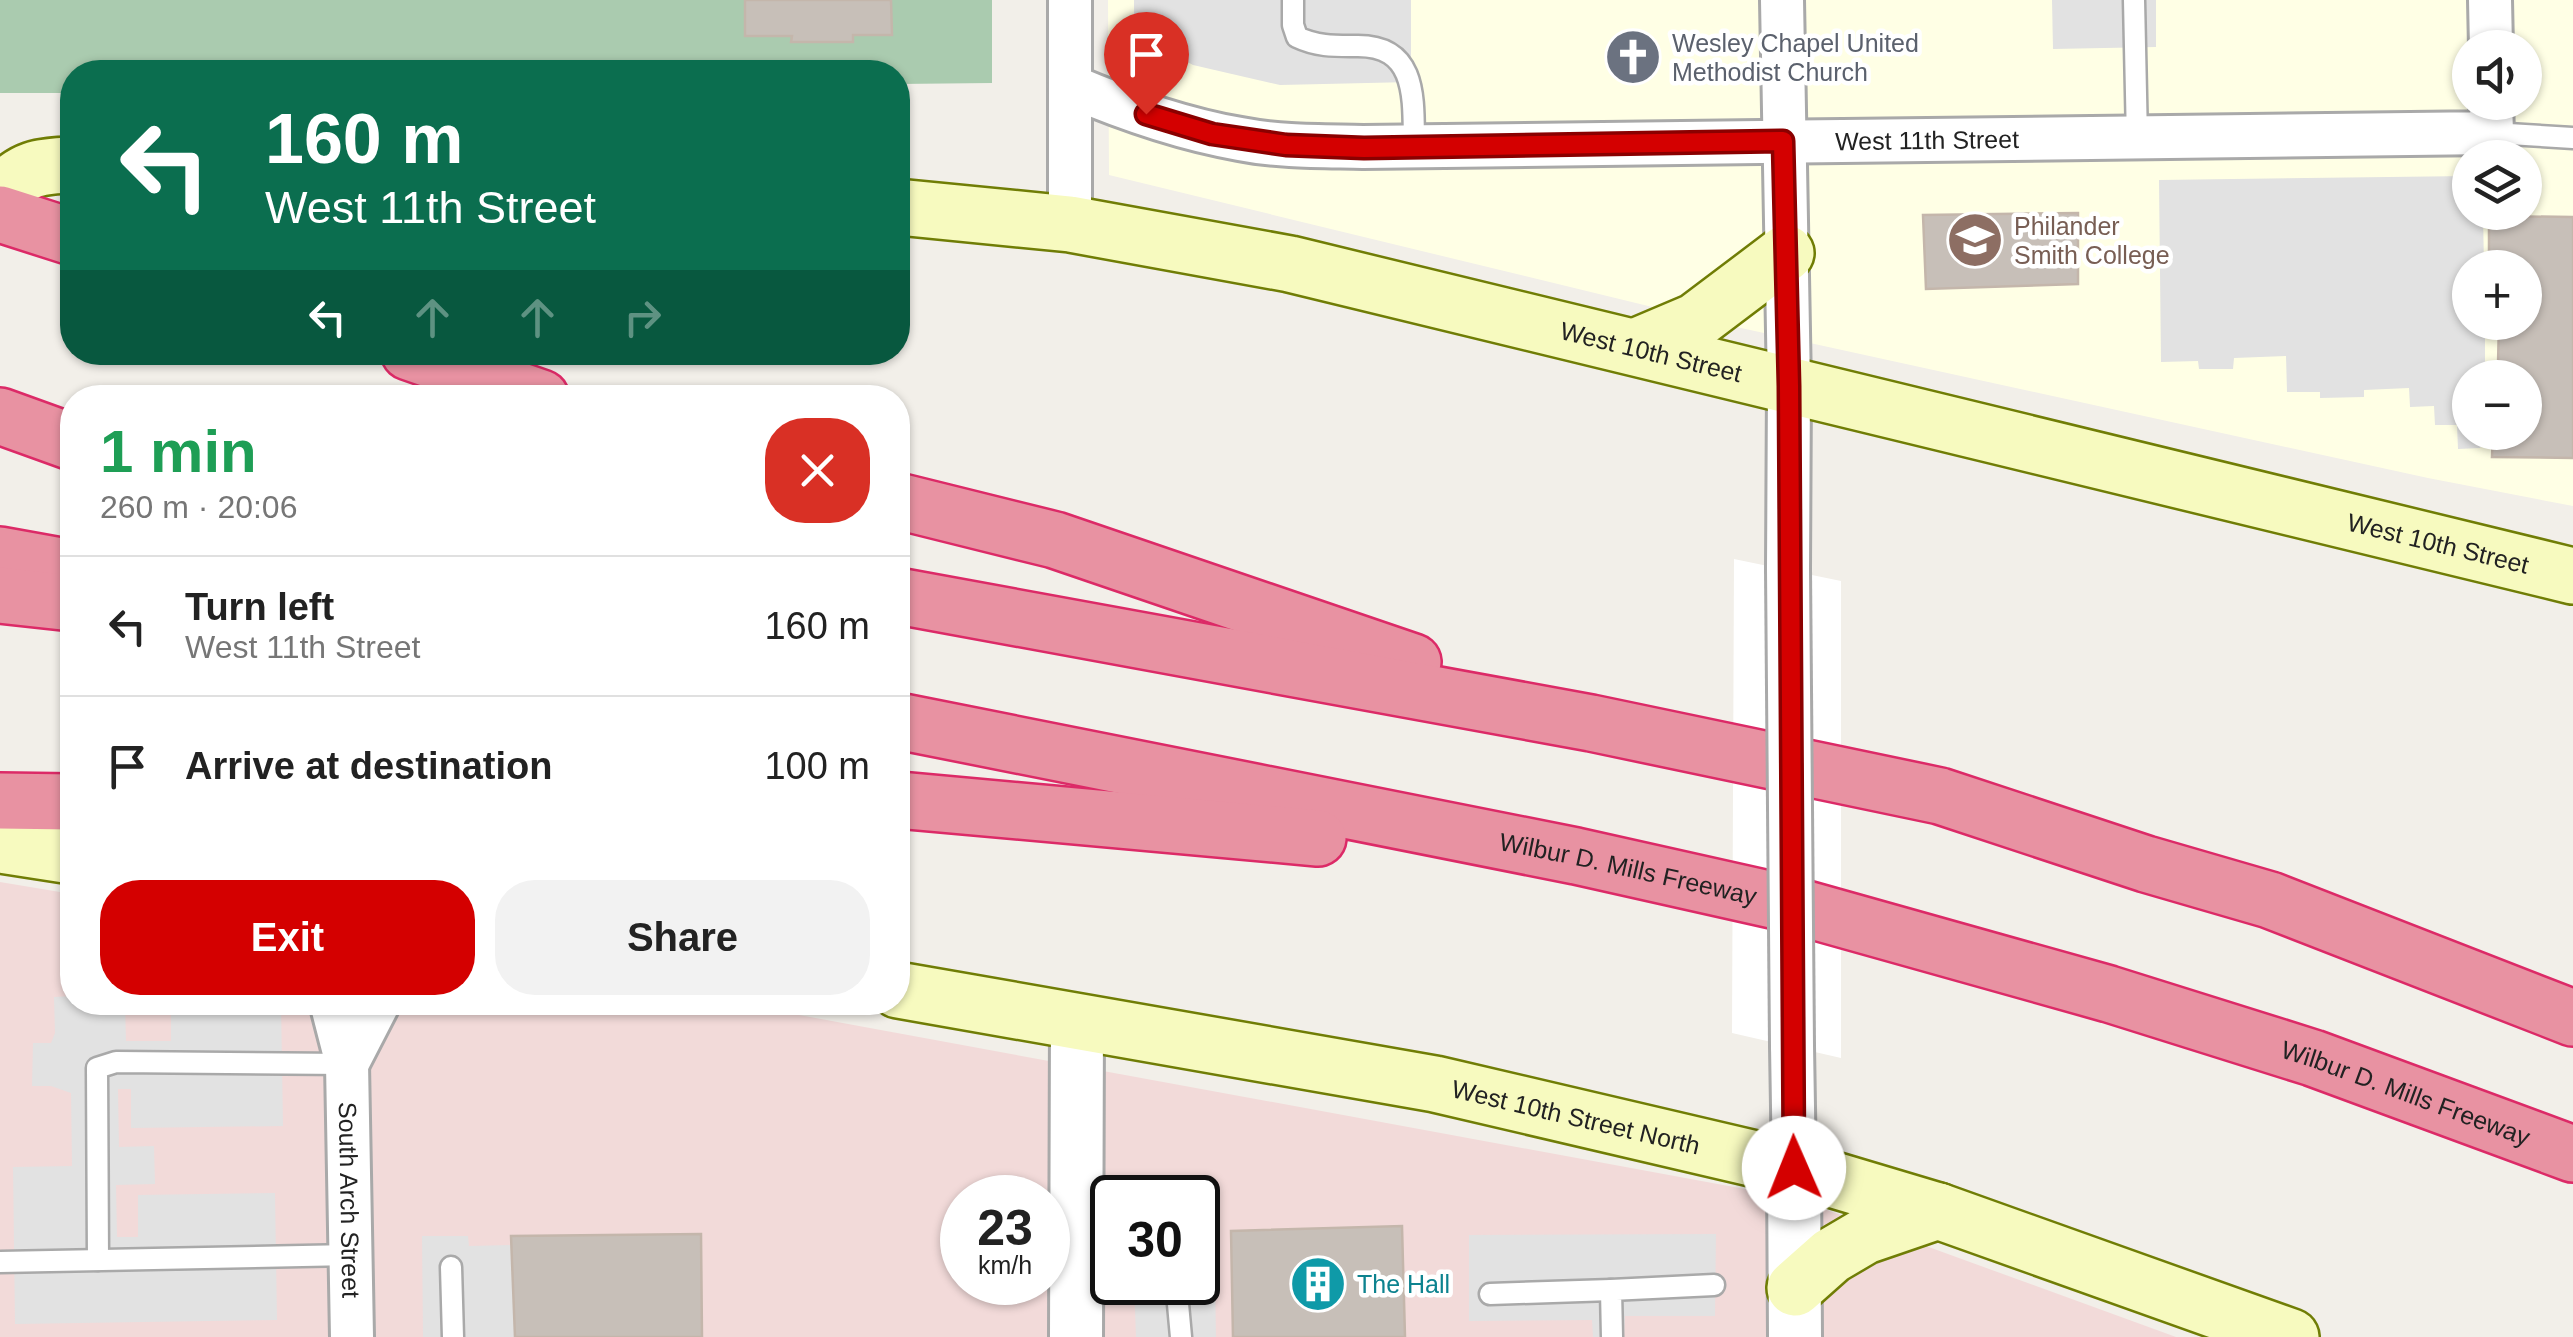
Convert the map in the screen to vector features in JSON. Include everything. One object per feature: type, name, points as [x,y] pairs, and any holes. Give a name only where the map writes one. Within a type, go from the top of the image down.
[{"type":"highway","points":[[0,214],[60,233]]},
{"type":"highway","points":[[447,365],[504,385]]},
{"type":"highway","points":[[0,416],[60,439]]},
{"type":"highway","points":[[0,434],[60,442]]},
{"type":"highway","points":[[910,504],[1056,540],[1591,723]]},
{"type":"highway","points":[[0,555],[60,566]]},
{"type":"highway","points":[[0,596],[60,602]]},
{"type":"highway","points":[[910,598],[1591,723],[1940,796],[2146,864],[2573,989]]},
{"type":"highway","name":"Wilbur D. Mills Freeway","points":[[910,723],[1576,856],[1799,907],[2110,994],[2313,1058],[2573,1154]]},
{"type":"highway","points":[[0,801],[60,802]]},
{"type":"highway","points":[[910,801],[1576,856]]},
{"type":"highway","points":[[2270,900],[2573,1018]]},
{"type":"highway","points":[[2313,1058],[2573,1187]]},
{"type":"main road","points":[[0,194],[37,166],[60,165]]},
{"type":"main road","name":"West 10th Street","points":[[910,208],[1070,224],[1290,264],[2573,576]]},
{"type":"main road","points":[[1637,346],[1696,322],[1786,252]]},
{"type":"main road","points":[[0,845],[60,854]]},
{"type":"main road","name":"West 10th Street North","points":[[910,992],[1435,1084],[1794,1168],[1938,1212],[2291,1337]]},
{"type":"main road","points":[[1795,1313],[1831,1256],[1865,1236],[1938,1212]]},
{"type":"street","points":[[1070,0],[1070,224]]},
{"type":"street","points":[[1782,0],[1789,386],[1795,1313]]},
{"type":"street","points":[[2490,0],[2491,30]]},
{"type":"street","name":"West 11th Street","points":[[1071,86],[1113,104],[1243,140],[1325,146],[2137,140],[2460,120]]},
{"type":"street","name":"South Arch Street","points":[[334,1015],[347,1064],[352,1337]]},
{"type":"street","name":"South Arch Street","points":[[347,1064],[372,1015]]},
{"type":"street","points":[[1076,1337],[1077,1021]]},
{"type":"lane","points":[[1292,0],[1297,37],[1315,46],[1372,46],[1394,54],[1406,69],[1413,100],[1414,146]]},
{"type":"lane","points":[[2134,0],[2137,140]]},
{"type":"lane","points":[[2500,120],[2573,138]]},
{"type":"lane","points":[[98,1260],[97,1068],[116,1062],[347,1064]]},
{"type":"lane","points":[[0,1262],[351,1255]]},
{"type":"lane","points":[[451,1267],[453,1337]]},
{"type":"lane","points":[[1490,1294],[1714,1286]]},
{"type":"lane","points":[[1611,1290],[1612,1337]]},
{"type":"lane","points":[[1178,1305],[1181,1337]]},
{"type":"shaded area","points":[[0,0],[992,0],[992,83],[910,84],[910,60],[60,60],[60,93],[0,93]]},
{"type":"shaded area","name":"Philander Smith College","points":[[1108,0],[2573,0],[2573,506],[1718,323],[1109,175]]},
{"type":"shaded area","points":[[1134,0],[1411,0],[1411,82],[1280,85],[1193,65],[1134,33]]},
{"type":"shaded area","points":[[2052,0],[2156,0],[2156,47],[2053,49]]},
{"type":"shaded area","points":[[2452,176],[2452,230],[2483,230],[2484,250],[2452,250],[2452,340],[2485,340],[2485,360],[2452,360],[2452,425],[2435,425],[2434,406],[2410,407],[2409,388],[2364,390],[2364,397],[2320,398],[2320,392],[2287,392],[2286,356],[2234,358],[2233,369],[2199,369],[2198,361],[2161,362],[2159,180]]},
{"type":"shaded area","points":[[0,882],[60,892],[60,1015],[799,1015],[1794,1198],[2176,1337],[0,1337]]},
{"type":"shaded area","points":[[54,997],[60,997],[60,1015],[125,1015],[126,1041],[171,1041],[171,1015],[281,1015],[283,1126],[131,1128],[131,1089],[118,1089],[119,1147],[154,1146],[155,1184],[116,1185],[117,1237],[138,1237],[138,1195],[275,1193],[277,1320],[15,1324],[13,1167],[72,1166],[71,1093],[51,1086],[32,1086],[33,1043],[51,1043],[55,1033]]},
{"type":"shaded area","points":[[1716,1234],[1715,1316],[1625,1316],[1624,1337],[1593,1337],[1592,1320],[1469,1321],[1469,1235]]},
{"type":"shaded area","points":[[422,1236],[468,1236],[469,1246],[514,1245],[515,1337],[423,1337]]},
{"type":"shaded area","points":[[1135,1305],[1215,1305],[1216,1337],[1136,1337]]},
{"type":"pier","points":[[1734,559],[1841,581],[1841,1058],[1732,1033]]},
{"type":"building","points":[[745,0],[891,0],[892,35],[853,35],[853,42],[791,42],[792,36],[745,36]]},
{"type":"building","points":[[2078,213],[2078,284],[1926,289],[1923,215]]},
{"type":"building","points":[[2542,217],[2573,217],[2573,458],[2492,457],[2492,450],[2542,450],[2542,360],[2498,360],[2499,340],[2542,340],[2542,250],[2489,250],[2489,230],[2542,230]]},
{"type":"building","name":"The Hall","points":[[1402,1226],[1405,1337],[1233,1337],[1231,1231]]},
{"type":"building","points":[[701,1234],[702,1337],[515,1337],[511,1236]]},
{"type":"place","name":"Wesley Chapel United Methodist Church","points":[[1633,57]]},
{"type":"place","name":"Philander Smith College","points":[[1975,240]]},
{"type":"place","name":"The Hall","points":[[1318,1284]]},
{"type":"route","points":[[1146,114],[1212,134],[1286,145],[1364,148],[1783,141],[1789,386],[1794,1168]]}]
